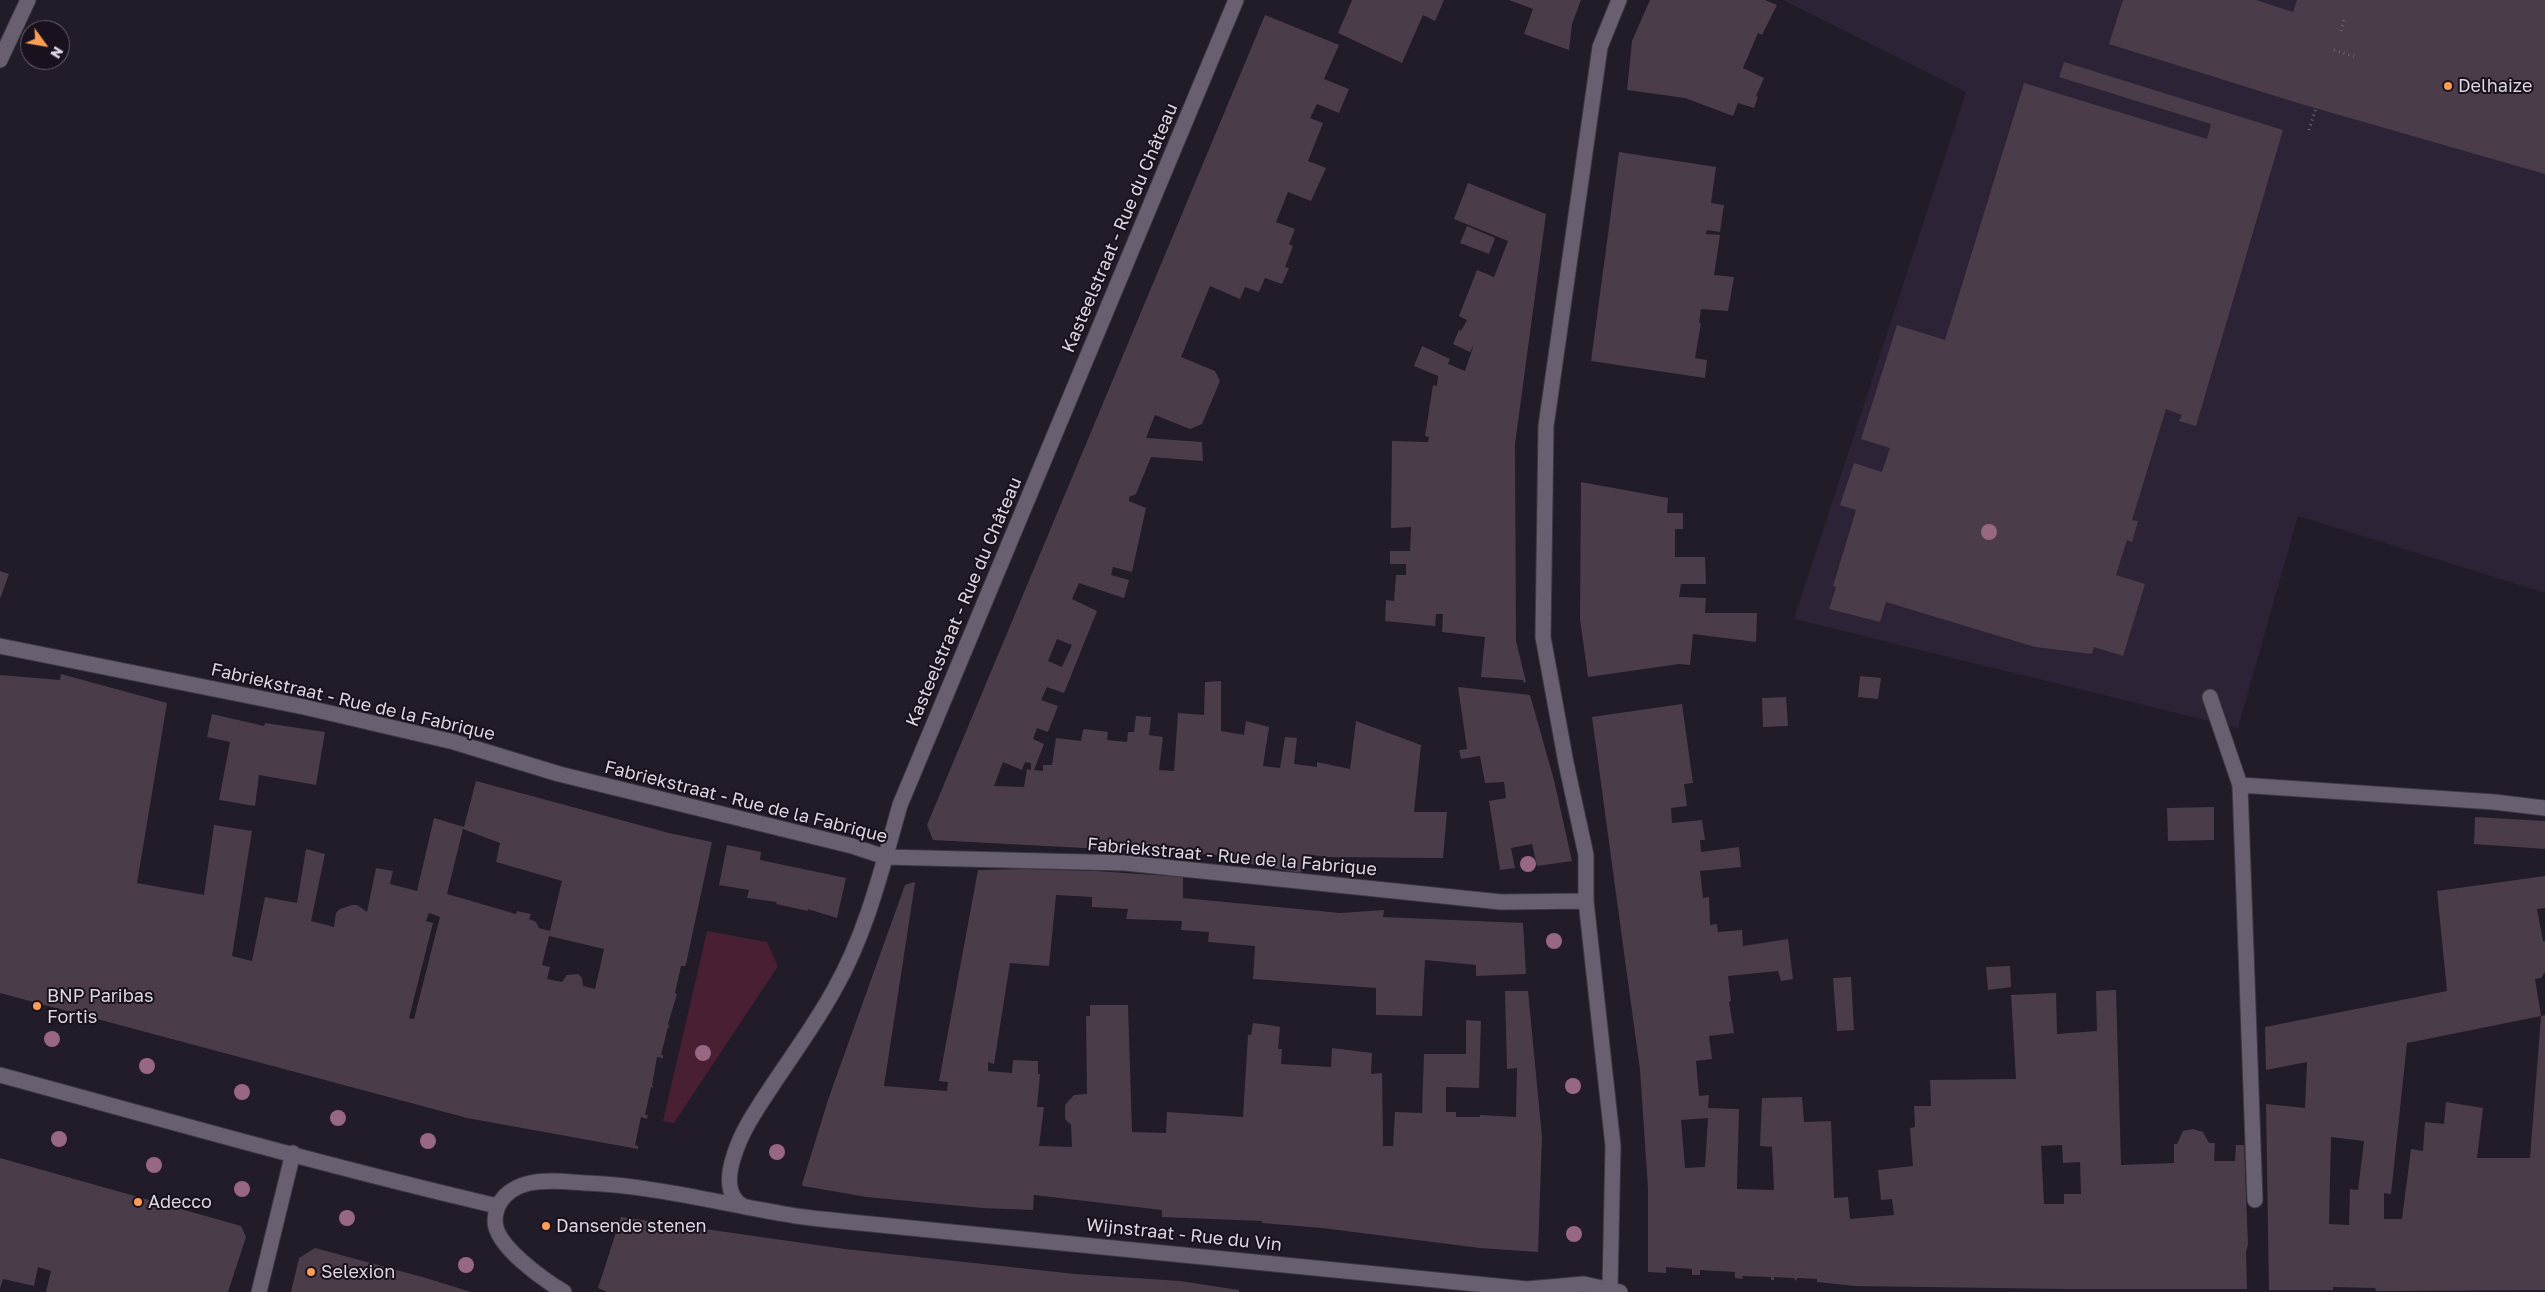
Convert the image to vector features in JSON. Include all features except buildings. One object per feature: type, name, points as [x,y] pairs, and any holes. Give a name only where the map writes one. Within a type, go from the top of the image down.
[{"type":"street","points":[[0,60],[28,0]]},
{"type":"street","name":"Kasteelstraat - Rue du Château","points":[[743,1206],[732,1196],[729,1181],[738,1145],[750,1120],[834,991],[846,968],[873,900],[900,805],[1236,0]]},
{"type":"street","points":[[1615,1290],[1613,1146],[1586,901],[1586,855],[1566,763],[1543,637],[1546,426],[1600,47],[1619,0]]},
{"type":"street","name":"Fabriekstraat - Rue de la Fabrique","points":[[0,646],[304,707],[454,742],[559,774],[852,846],[885,857],[1125,862],[1501,902],[1586,901]]},
{"type":"street","points":[[2210,697],[2240,785],[2254,1121],[2255,1200]]},
{"type":"street","points":[[2240,785],[2494,802],[2545,808]]},
{"type":"street","points":[[0,1076],[293,1153],[375,1177],[497,1206],[496,1227],[505,1245],[564,1292]]},
{"type":"street","points":[[259,1292],[293,1153]]},
{"type":"street","name":"Wijnstraat - Rue du Vin","points":[[497,1206],[512,1190],[532,1182],[603,1184],[668,1191],[798,1216],[842,1221],[1527,1289],[1584,1284],[1615,1290]]},
{"type":"path","points":[[2341,31],[2344,20]]},
{"type":"path","points":[[2334,50],[2356,57]]},
{"type":"path","points":[[2309,130],[2316,108]]},
{"type":"shaded area","points":[[1783,0],[2545,0],[2545,593],[2298,516],[2238,728],[1794,619],[1966,92]]},
{"type":"shaded area","points":[[707,931],[767,942],[778,966],[674,1123],[663,1121]]},
{"type":"place","name":"Delhaize","points":[[2448,86]]},
{"type":"place","name":"BNP Paribas Fortis","points":[[37,1006]]},
{"type":"place","name":"Adecco","points":[[138,1202]]},
{"type":"place","name":"Dansende stenen","points":[[546,1226]]},
{"type":"place","name":"Selexion","points":[[311,1272]]}]
